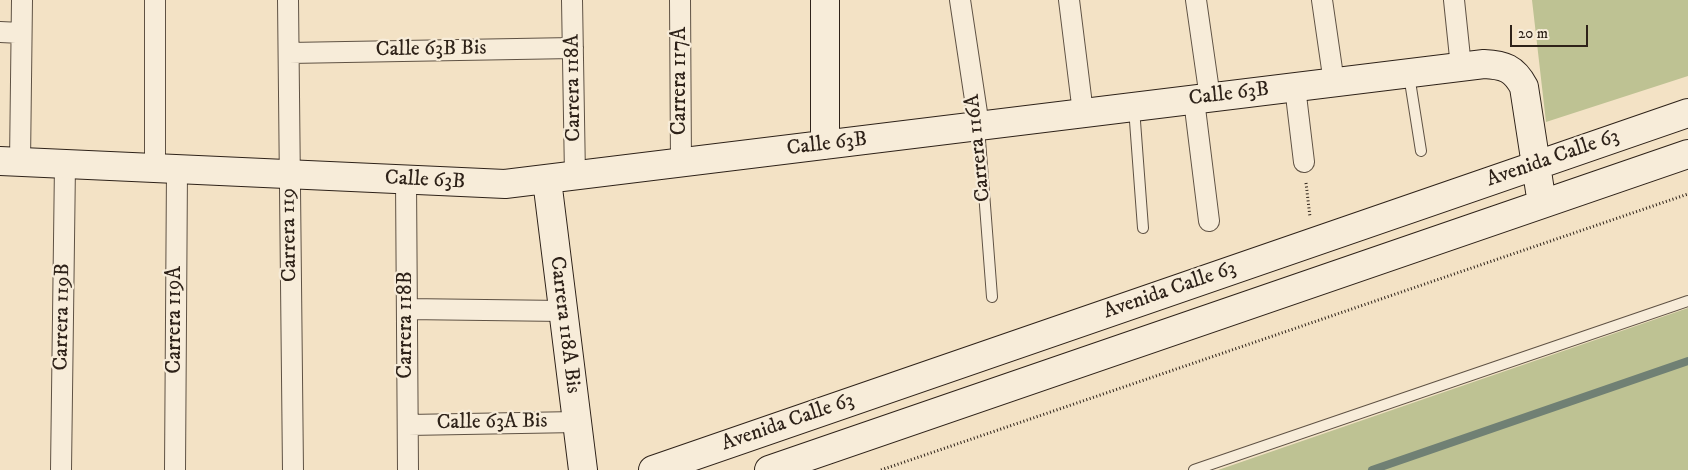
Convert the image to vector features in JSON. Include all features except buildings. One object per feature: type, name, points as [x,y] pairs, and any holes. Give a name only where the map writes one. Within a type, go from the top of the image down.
[{"type":"street","points":[[10,161],[22,0]]},
{"type":"street","name":"Carrera 119A","points":[[155,0],[166,169],[175,470]]},
{"type":"street","name":"Carrera 119","points":[[288,0],[293,470]]},
{"type":"street","name":"Carrera 118A","points":[[572,0],[575,176]]},
{"type":"street","name":"Carrera 117A","points":[[680,0],[681,163]]},
{"type":"street","points":[[824,145],[825,0]]},
{"type":"street","name":"Carrera 116A","points":[[960,0],[979,126]]},
{"type":"street","points":[[1069,0],[1083,113]]},
{"type":"street","points":[[1196,0],[1209,221]]},
{"type":"street","points":[[1322,0],[1334,83]]},
{"type":"street","points":[[1454,0],[1462,68]]},
{"type":"street","points":[[0,32],[21,33]]},
{"type":"street","name":"Calle 63B Bis","points":[[289,53],[573,48]]},
{"type":"street","name":"Calle 63B","points":[[10,161],[505,184],[1484,64],[1498,65],[1510,70],[1519,77],[1524,87],[1542,204]]},
{"type":"street","points":[[1296,87],[1304,162]]},
{"type":"street","name":"Avenida Calle 63","points":[[653,470],[1688,113]]},
{"type":"street","name":"Avenida Calle 63","points":[[769,470],[1688,154]]},
{"type":"street","name":"Carrera 119B","points":[[61,470],[65,164]]},
{"type":"street","name":"Carrera 118B","points":[[406,180],[408,470]]},
{"type":"street","name":"Carrera 118A Bis","points":[[546,180],[582,470]]},
{"type":"street","points":[[407,309],[563,311]]},
{"type":"street","name":"Calle 63A Bis","points":[[408,425],[577,422]]},
{"type":"lane","points":[[1409,74],[1421,151]]},
{"type":"lane","points":[[1134,107],[1143,228]]},
{"type":"lane","name":"Carrera 116A","points":[[979,126],[992,297]]},
{"type":"lane","points":[[1194,470],[1688,301]]},
{"type":"path","points":[[1304,162],[1312,242]]},
{"type":"path","points":[[881,470],[1688,194]]},
{"type":"green space","points":[[1532,0],[1688,0],[1688,76],[1546,122]]},
{"type":"green space","points":[[1688,308],[1688,470],[1218,470]]},
{"type":"waterway","points":[[1372,470],[1688,361]]}]
